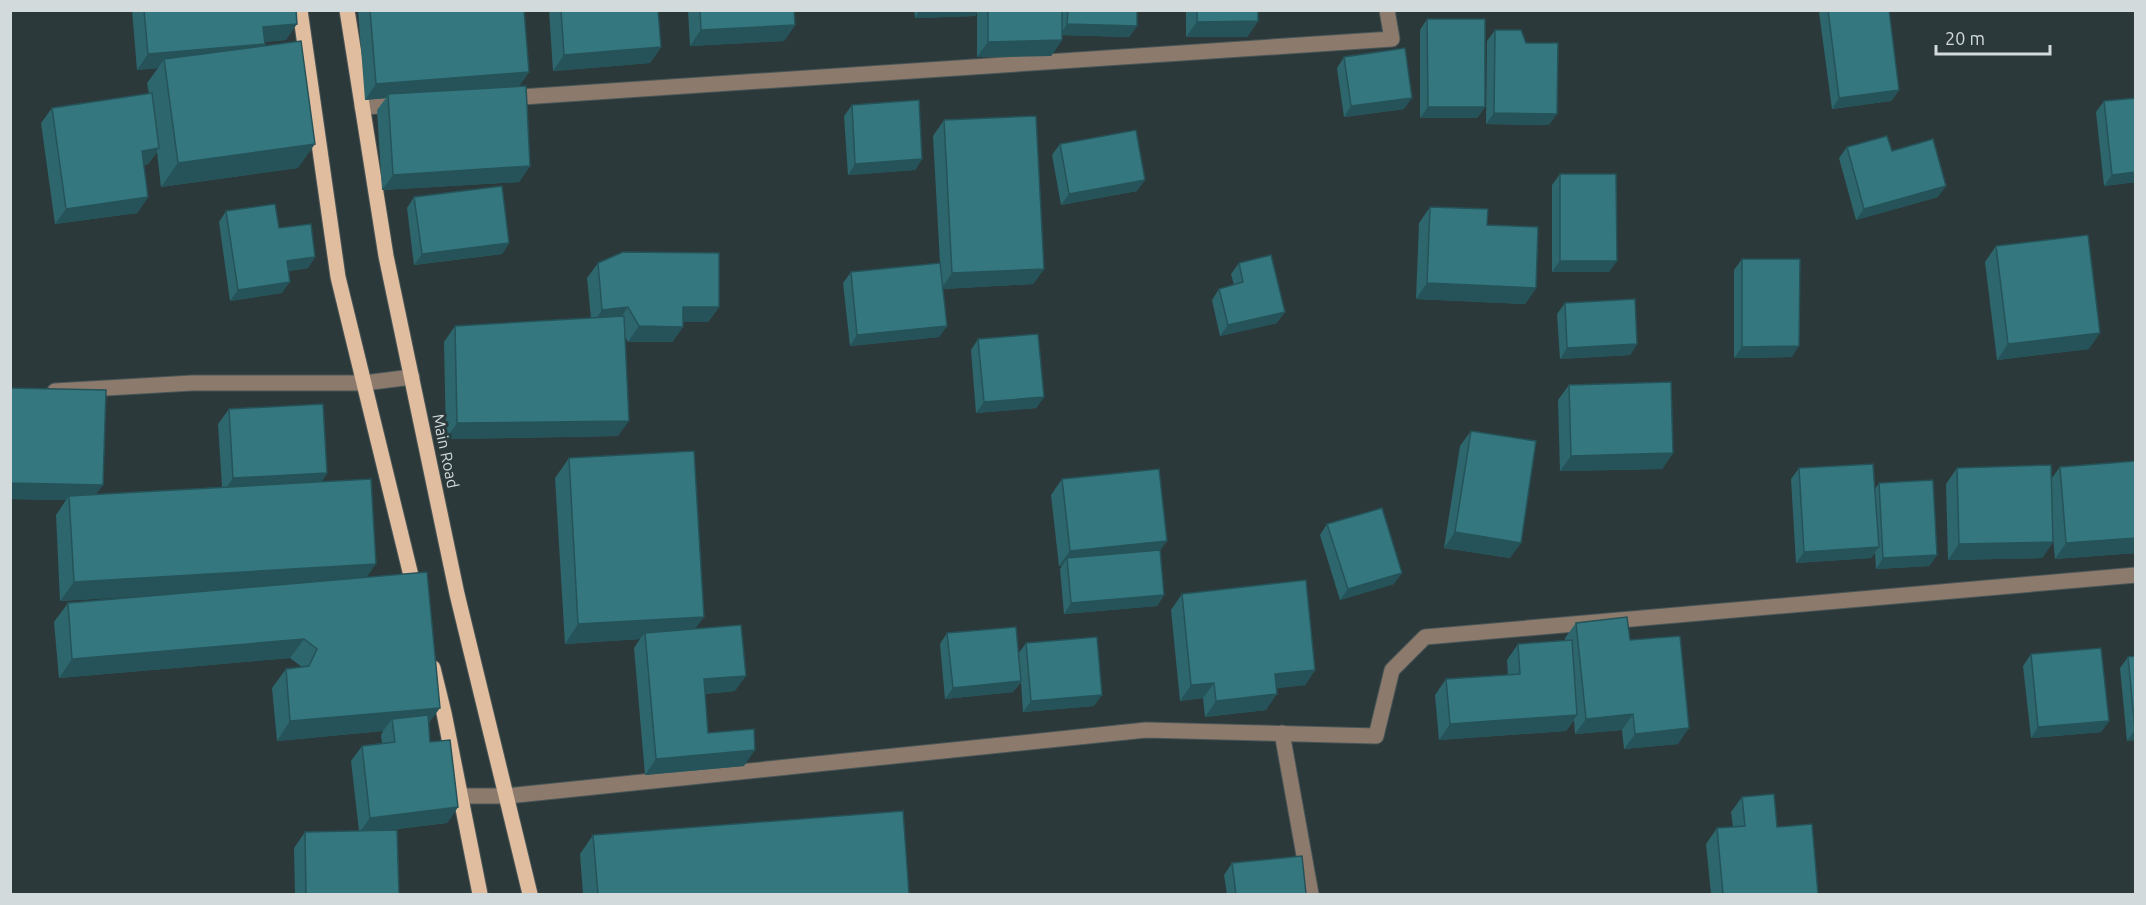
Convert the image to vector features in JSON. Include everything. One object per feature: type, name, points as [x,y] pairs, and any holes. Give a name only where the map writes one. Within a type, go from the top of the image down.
[{"type":"main road","points":[[300,10],[338,277],[419,610]]},
{"type":"main road","name":"Main Road","points":[[347,10],[386,256],[457,594],[530,894]]},
{"type":"main road","points":[[430,656],[444,713],[480,894]]},
{"type":"street","points":[[494,99],[1392,39],[1387,10]]},
{"type":"street","points":[[362,107],[410,104]]},
{"type":"street","points":[[40,393],[192,383],[364,383],[412,377]]},
{"type":"street","points":[[460,796],[507,796],[1146,730],[1376,736],[1392,670],[1425,637],[2136,575]]},
{"type":"street","points":[[1282,733],[1311,894]]},
{"type":"building","points":[[144,10],[296,10],[297,24],[263,27],[265,44],[148,54]]},
{"type":"building","points":[[370,10],[524,10],[529,72],[376,84]]},
{"type":"building","points":[[561,10],[658,10],[661,47],[564,55]]},
{"type":"building","points":[[700,10],[794,10],[795,25],[701,30]]},
{"type":"building","points":[[988,10],[1062,10],[1062,40],[988,42]]},
{"type":"building","points":[[1068,10],[1137,10],[1137,26],[1067,24]]},
{"type":"building","points":[[1197,10],[1258,10],[1258,21],[1197,22]]},
{"type":"building","points":[[1828,10],[1889,10],[1899,90],[1839,98]]},
{"type":"building","points":[[1427,19],[1485,19],[1485,107],[1428,107]]},
{"type":"building","points":[[1495,30],[1521,30],[1526,43],[1558,43],[1557,114],[1494,113]]},
{"type":"building","points":[[301,41],[315,144],[178,163],[164,59]]},
{"type":"building","points":[[1405,48],[1412,98],[1351,106],[1344,57]]},
{"type":"building","points":[[526,86],[530,166],[393,175],[388,94]]},
{"type":"building","points":[[152,93],[159,148],[142,151],[148,197],[66,209],[52,108]]},
{"type":"building","points":[[2136,98],[2136,172],[2112,175],[2104,101]]},
{"type":"building","points":[[919,100],[922,159],[855,164],[852,105]]},
{"type":"building","points":[[1036,116],[1044,269],[952,273],[944,120]]},
{"type":"building","points":[[1136,130],[1145,180],[1069,194],[1060,144]]},
{"type":"building","points":[[1887,136],[1892,151],[1933,139],[1946,186],[1864,209],[1847,147]]},
{"type":"building","points":[[1560,174],[1616,174],[1617,261],[1560,261]]},
{"type":"building","points":[[502,186],[509,243],[422,254],[414,197]]},
{"type":"building","points":[[275,204],[279,228],[311,224],[315,257],[287,261],[290,282],[238,290],[226,211]]},
{"type":"building","points":[[1430,207],[1488,209],[1487,225],[1538,227],[1536,288],[1427,283]]},
{"type":"building","points":[[2088,235],[2100,333],[2008,344],[1996,246]]},
{"type":"building","points":[[623,252],[719,253],[719,307],[683,307],[683,327],[639,326],[628,307],[602,310],[598,263]]},
{"type":"building","points":[[1271,255],[1285,312],[1228,325],[1219,289],[1243,282],[1239,263]]},
{"type":"building","points":[[1742,259],[1800,259],[1799,346],[1742,347]]},
{"type":"building","points":[[940,263],[947,326],[857,335],[851,272]]},
{"type":"building","points":[[1635,299],[1637,344],[1567,348],[1565,303]]},
{"type":"building","points":[[624,316],[629,421],[457,423],[455,326]]},
{"type":"building","points":[[1038,334],[1044,397],[984,402],[978,339]]},
{"type":"building","points":[[1671,382],[1673,453],[1571,456],[1569,385]]},
{"type":"building","points":[[10,388],[106,390],[103,485],[10,483]]},
{"type":"building","points":[[323,404],[327,473],[233,478],[229,409]]},
{"type":"building","points":[[1471,431],[1536,441],[1521,543],[1455,532]]},
{"type":"building","points":[[694,451],[704,617],[578,624],[569,458]]},
{"type":"building","points":[[2136,461],[2136,538],[2066,543],[2060,467]]},
{"type":"building","points":[[1873,464],[1879,547],[1804,552],[1799,468]]},
{"type":"building","points":[[2051,465],[2053,542],[1959,544],[1957,468]]},
{"type":"building","points":[[1159,469],[1167,541],[1070,551],[1062,479]]},
{"type":"building","points":[[371,479],[376,564],[74,582],[69,496]]},
{"type":"building","points":[[1933,480],[1937,555],[1883,558],[1879,483]]},
{"type":"building","points":[[1382,508],[1402,573],[1348,589],[1327,524]]},
{"type":"building","points":[[1160,550],[1164,595],[1071,603],[1067,558]]},
{"type":"building","points":[[427,572],[440,708],[290,721],[286,669],[309,666],[317,649],[304,639],[72,659],[68,603]]},
{"type":"building","points":[[1306,580],[1315,670],[1275,674],[1277,694],[1216,701],[1214,683],[1191,685],[1182,594]]},
{"type":"building","points":[[1627,617],[1630,640],[1680,636],[1689,728],[1635,734],[1633,714],[1586,719],[1576,623]]},
{"type":"building","points":[[741,625],[746,676],[704,679],[708,733],[754,729],[755,750],[656,759],[645,633]]},
{"type":"building","points":[[1016,627],[1021,681],[953,688],[947,633]]},
{"type":"building","points":[[1097,637],[1102,695],[1031,701],[1026,643]]},
{"type":"building","points":[[1572,640],[1577,715],[1450,724],[1446,679],[1520,674],[1518,644]]},
{"type":"building","points":[[2101,648],[2109,721],[2038,727],[2031,654]]},
{"type":"building","points":[[2136,656],[2136,730],[2135,730],[2128,657]]},
{"type":"building","points":[[428,715],[430,742],[450,740],[458,807],[370,818],[362,746],[395,742],[392,719]]},
{"type":"building","points":[[1774,794],[1777,827],[1812,824],[1818,894],[1723,894],[1717,828],[1745,826],[1742,797]]},
{"type":"building","points":[[903,811],[909,894],[598,894],[593,835]]},
{"type":"building","points":[[397,830],[399,894],[306,894],[305,832]]},
{"type":"building","points":[[1302,856],[1306,894],[1236,894],[1232,863]]}]
